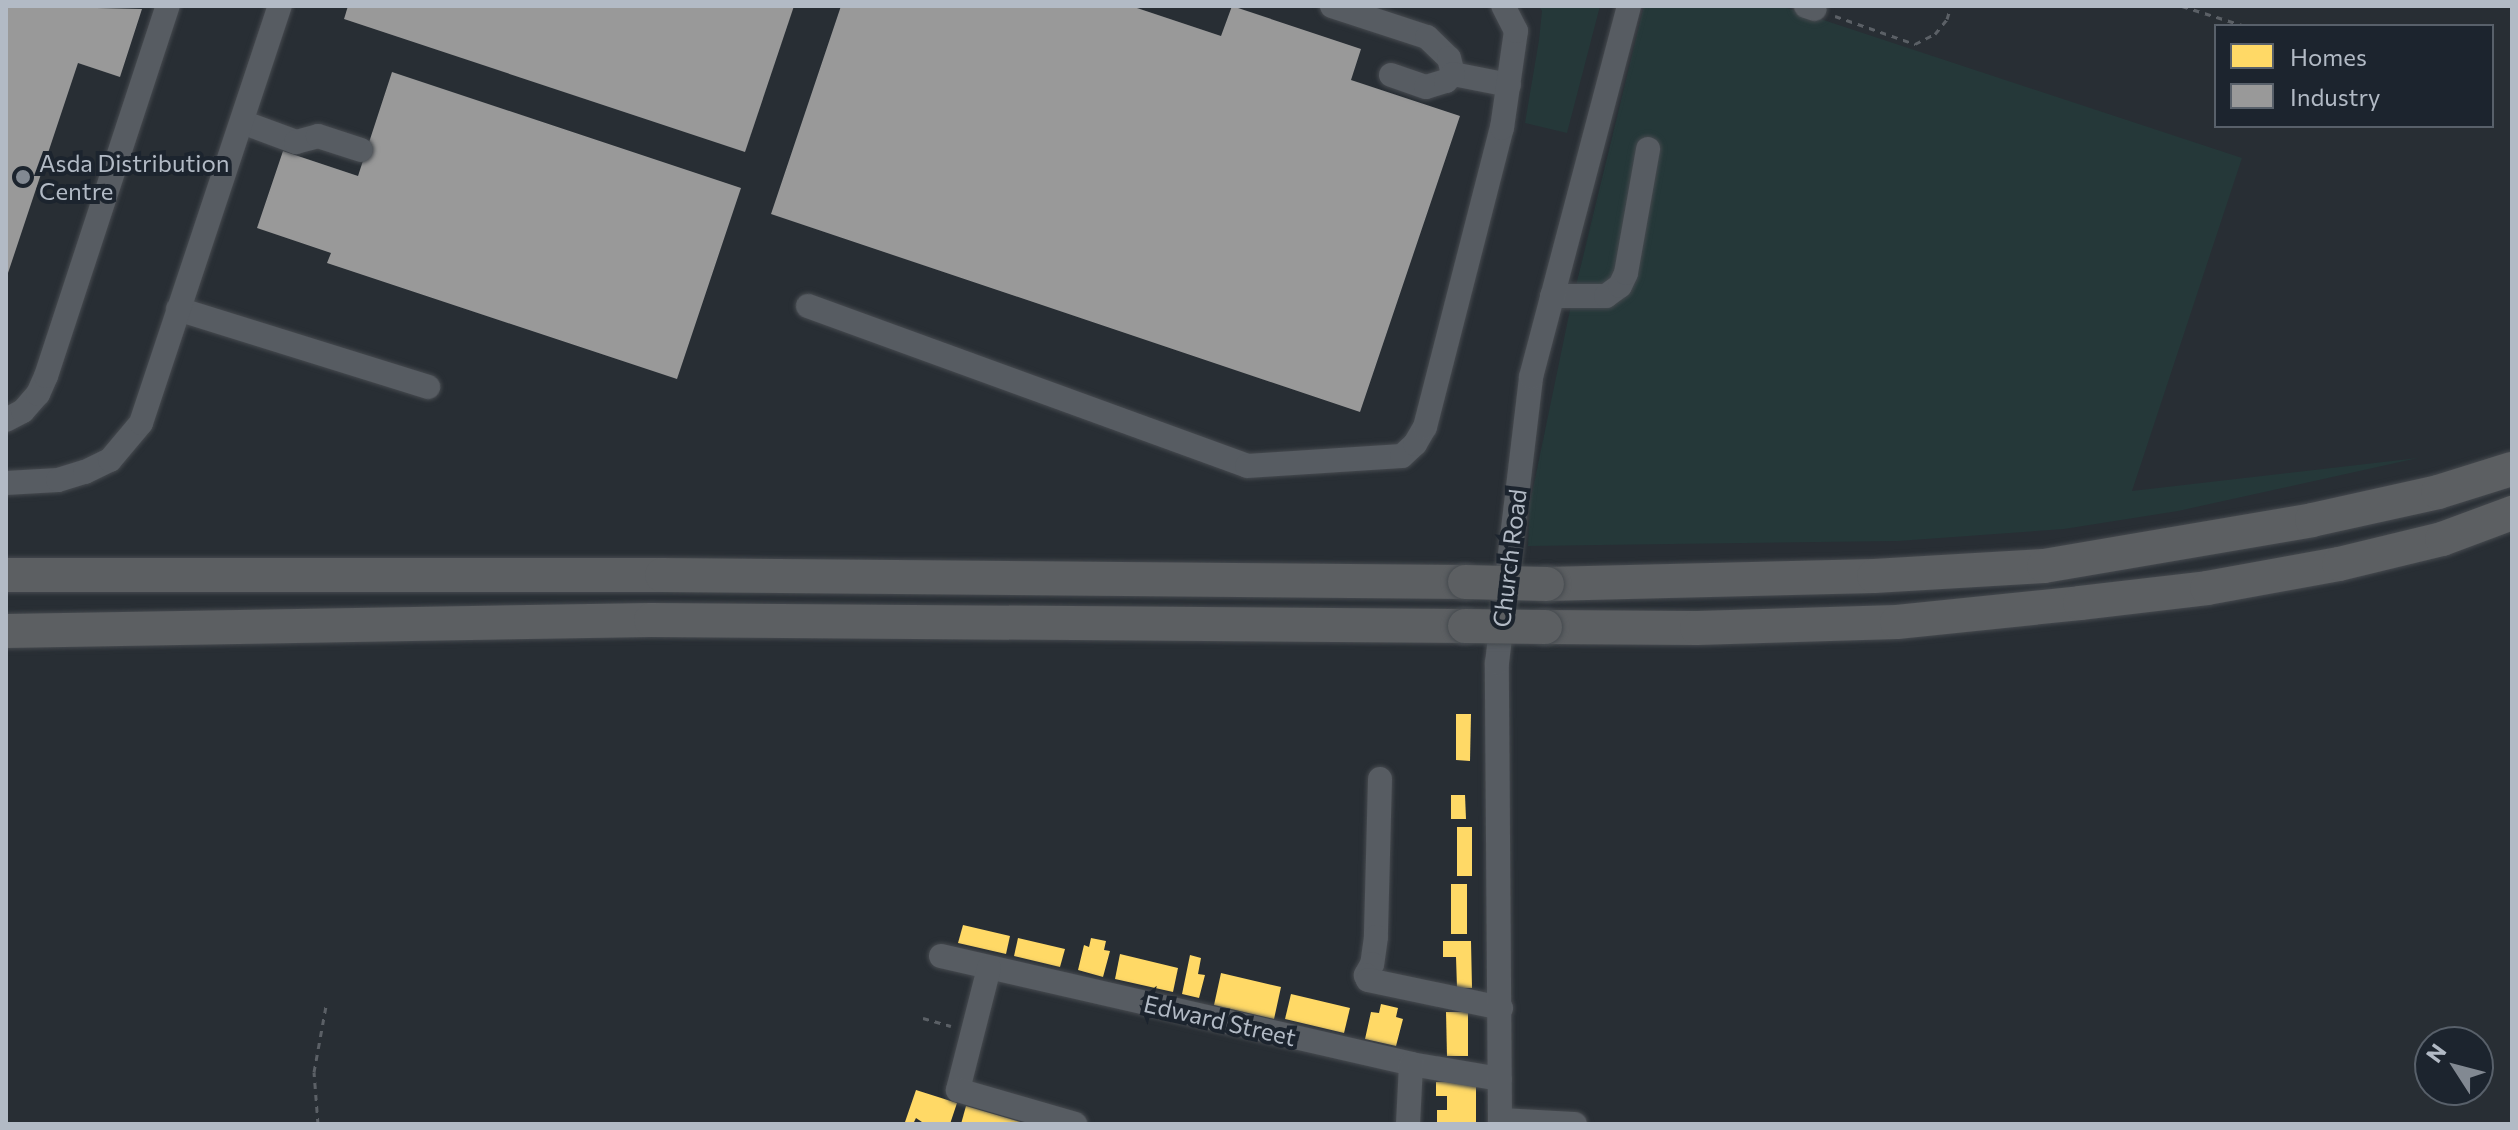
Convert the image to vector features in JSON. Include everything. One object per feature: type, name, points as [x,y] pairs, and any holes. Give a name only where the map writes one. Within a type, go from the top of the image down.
[{"type":"highway","points":[[6,575],[662,575],[1547,584],[1874,576],[2044,566],[2312,520],[2438,492],[2512,469]]},
{"type":"highway","points":[[6,631],[651,620],[1697,628],[1897,622],[2207,588],[2339,564],[2442,539],[2512,513]]},
{"type":"street","points":[[6,420],[31,403],[46,376],[168,6]]},
{"type":"street","points":[[6,483],[58,480],[110,460],[141,423],[280,6]]},
{"type":"street","points":[[1332,6],[1427,37],[1449,58],[1453,74]]},
{"type":"street","points":[[808,306],[1247,466],[1402,456],[1415,444],[1425,427],[1502,128],[1516,31],[1503,6]]},
{"type":"street","name":"Church Road","points":[[1500,1122],[1497,663],[1531,377],[1629,6]]},
{"type":"street","points":[[1391,75],[1426,87],[1446,81],[1453,74]]},
{"type":"street","points":[[1453,74],[1509,85]]},
{"type":"street","points":[[242,122],[296,142],[318,136],[361,150]]},
{"type":"street","points":[[1552,296],[1606,296],[1620,286],[1626,273],[1648,149]]},
{"type":"street","points":[[178,309],[428,387]]},
{"type":"street","points":[[1380,779],[1376,937],[1372,964],[1366,975],[1368,980],[1501,1008]]},
{"type":"street","name":"Edward Street","points":[[941,956],[1411,1064],[1500,1079]]},
{"type":"street","points":[[989,968],[970,1032],[958,1090],[1075,1124]]},
{"type":"street","points":[[1408,1124],[1411,1064]]},
{"type":"street","points":[[1500,1122],[1575,1124]]},
{"type":"path","points":[[1811,8],[1915,44],[1935,34],[1947,19],[1951,6]]},
{"type":"path","points":[[2182,6],[2239,24]]},
{"type":"path","points":[[318,1124],[314,1072],[326,1006]]},
{"type":"path","points":[[923,1018],[970,1032]]},
{"type":"shaded area","points":[[1539,6],[1600,6],[1567,133],[1525,123],[1539,40],[1542,11]]},
{"type":"shaded area","points":[[1644,6],[1781,6],[2242,158],[2132,491],[2418,458],[2178,511],[2064,529],[1898,541],[1528,546],[1530,503],[1570,310]]},
{"type":"building: Homes","points":[[1456,714],[1471,714],[1470,761],[1456,760]]},
{"type":"building: Homes","points":[[1451,795],[1465,795],[1466,819],[1451,819]]},
{"type":"building: Homes","points":[[1457,827],[1472,827],[1472,876],[1457,876]]},
{"type":"building: Homes","points":[[1451,884],[1467,884],[1467,934],[1451,934]]},
{"type":"building: Homes","points":[[963,925],[1010,936],[1006,954],[958,943]]},
{"type":"building: Homes","points":[[1018,938],[1065,949],[1060,967],[1014,956]]},
{"type":"building: Homes","points":[[1091,938],[1106,941],[1104,950],[1110,951],[1103,977],[1078,970],[1084,945],[1089,947]]},
{"type":"building: Homes","points":[[1443,941],[1471,941],[1472,988],[1457,988],[1456,957],[1443,957]]},
{"type":"building: Homes","points":[[1120,954],[1178,968],[1173,992],[1115,979]]},
{"type":"building: Homes","points":[[1190,955],[1201,958],[1198,974],[1205,975],[1199,998],[1182,994]]},
{"type":"building: Homes","points":[[1221,973],[1281,987],[1274,1019],[1214,1005]]},
{"type":"building: Homes","points":[[1291,994],[1350,1008],[1344,1033],[1285,1019]]},
{"type":"building: Homes","points":[[1381,1004],[1398,1008],[1396,1017],[1403,1019],[1396,1046],[1365,1039],[1371,1012],[1379,1013]]},
{"type":"building: Homes","points":[[1446,1012],[1468,1012],[1468,1056],[1447,1056]]},
{"type":"building: Homes","points":[[1476,1080],[1476,1124],[1437,1124],[1437,1110],[1447,1110],[1447,1096],[1436,1096],[1436,1082]]},
{"type":"building: Homes","points":[[916,1090],[957,1103],[950,1124],[925,1124],[916,1118],[913,1124],[905,1122]]},
{"type":"building: Homes","points":[[966,1106],[1024,1123],[961,1124]]},
{"type":"building: Industry","name":"Asda Distribution Centre","points":[[6,6],[142,9],[120,77],[78,63],[7,276]]},
{"type":"building: Industry","points":[[348,6],[794,6],[745,152],[344,19]]},
{"type":"building: Industry","points":[[841,6],[1131,6],[1221,36],[1232,6],[1361,49],[1351,80],[1460,116],[1360,412],[771,214]]},
{"type":"building: Industry","points":[[392,72],[741,188],[677,379],[327,263],[331,253],[257,228],[283,151],[358,176]]},
{"type":"place","name":"Asda Distribution Centre","points":[[23,177]]}]
